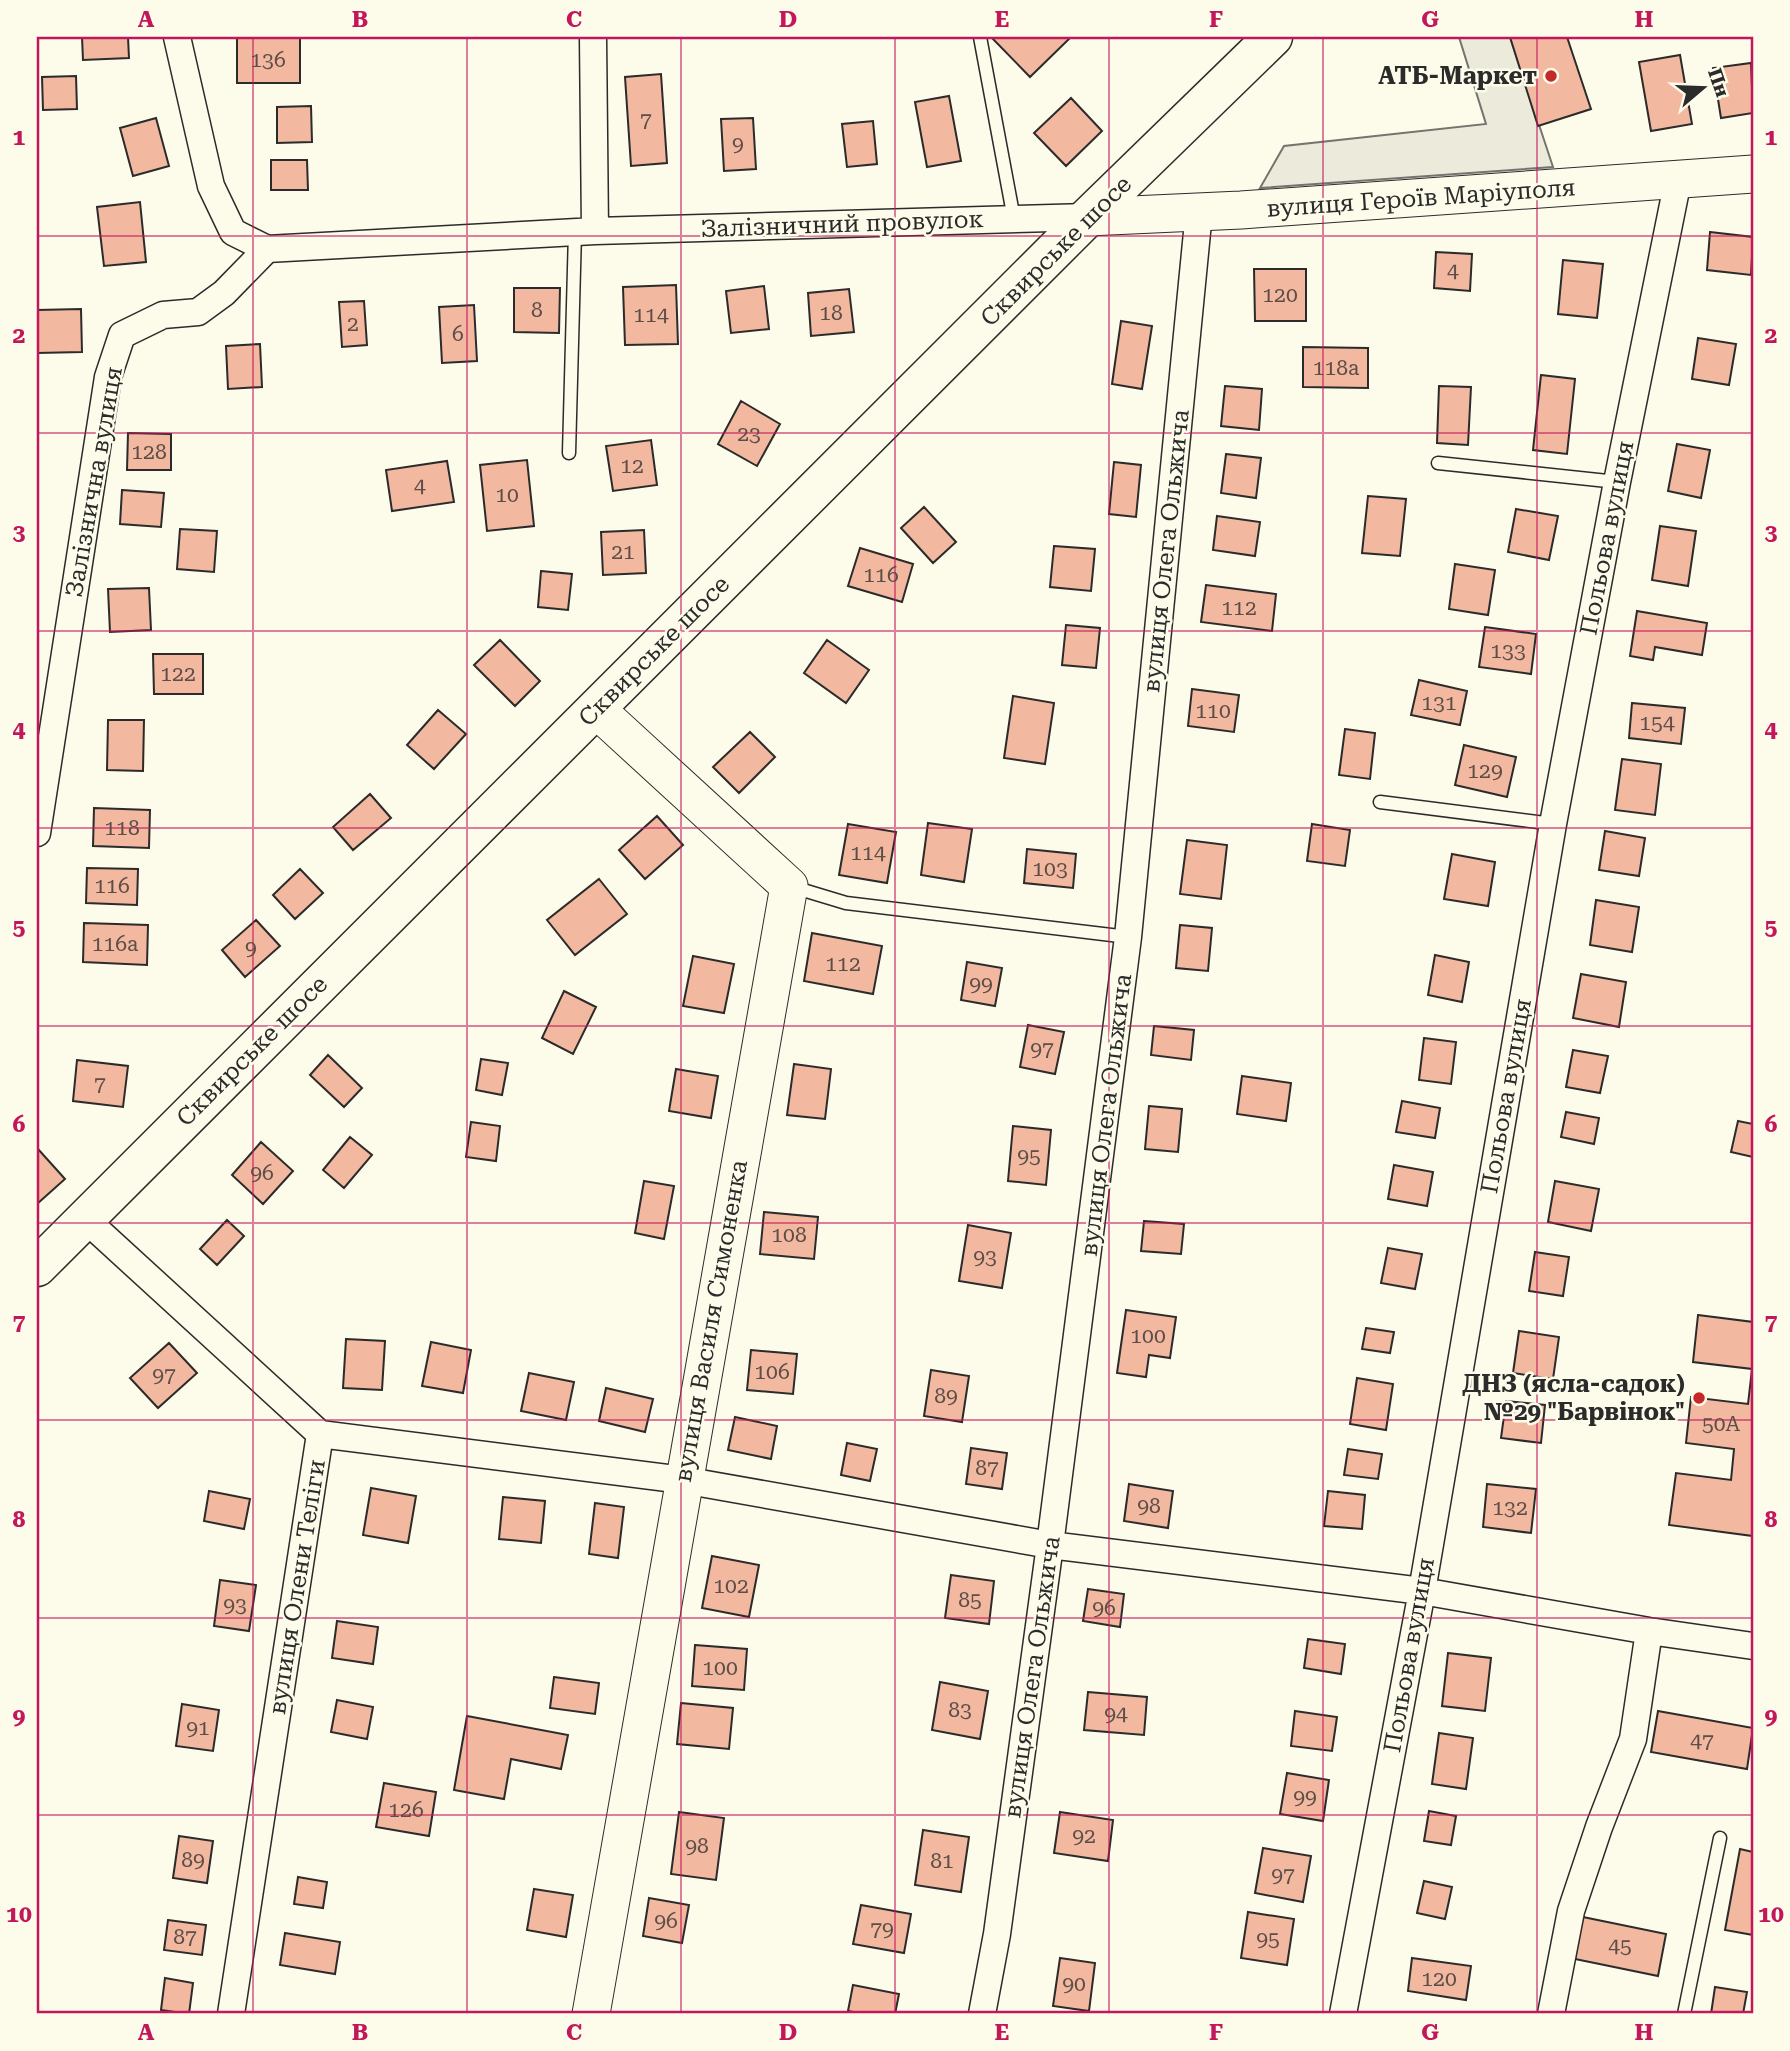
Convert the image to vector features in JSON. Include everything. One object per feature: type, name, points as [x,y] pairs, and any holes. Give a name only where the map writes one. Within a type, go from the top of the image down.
[{"type":"main road","name":"Сквирське шосе","points":[[37,1267],[1088,217],[1273,37]]},
{"type":"street","points":[[177,37],[211,186],[233,232],[267,249]]},
{"type":"street","points":[[585,232],[593,37]]},
{"type":"street","name":"вулиця Героїв Маріуполя","points":[[1088,217],[1199,212],[1753,174]]},
{"type":"street","name":"Польова вулиця","points":[[1343,2014],[1422,1591],[1553,824],[1617,482],[1678,180]]},
{"type":"street","name":"вулиця Олега Ольжича","points":[[982,2014],[997,1934],[1050,1545],[1128,937],[1199,212]]},
{"type":"street","name":"Залізничний провулок","points":[[267,249],[585,232],[1088,217]]},
{"type":"street","name":"Залізнична вулиця","points":[[37,833],[108,377],[122,335],[163,315],[198,312],[224,293],[267,249]]},
{"type":"street","points":[[596,709],[789,886]]},
{"type":"street","name":"вулиця Василя Симоненка","points":[[591,2014],[789,886]]},
{"type":"street","name":"вулиця Олени Теліги","points":[[84,1218],[320,1434],[231,2014]]},
{"type":"street","points":[[320,1434],[683,1480],[1050,1545],[1422,1591],[1649,1631],[1753,1646]]},
{"type":"street","points":[[1551,2014],[1571,1911],[1599,1826],[1633,1740],[1649,1631]]},
{"type":"lane","points":[[980,37],[1014,219]]},
{"type":"lane","points":[[569,453],[585,232]]},
{"type":"lane","points":[[1438,463],[1617,482]]},
{"type":"lane","points":[[1380,802],[1553,824]]},
{"type":"lane","points":[[789,886],[846,903],[1128,937]]},
{"type":"lane","points":[[1684,2014],[1720,1838]]},
{"type":"shaded area","points":[[1459,37],[1510,37],[1553,167],[1260,188],[1284,146],[1486,124]]},
{"type":"building","points":[[82,37],[128,37],[129,58],[83,60]]},
{"type":"building","points":[[991,37],[1071,37],[1030,77]]},
{"type":"building","name":"АТБ-Маркет","points":[[1510,37],[1567,37],[1591,109],[1538,126]]},
{"type":"building","points":[[237,38],[300,38],[300,83],[237,83]]},
{"type":"building","points":[[1680,55],[1692,124],[1651,131],[1639,62]]},
{"type":"building","points":[[1751,63],[1753,113],[1721,118],[1713,68]]},
{"type":"building","points":[[661,74],[667,163],[631,166],[625,77]]},
{"type":"building","points":[[76,76],[77,109],[43,110],[42,77]]},
{"type":"building","points":[[949,96],[961,161],[927,167],[915,102]]},
{"type":"building","points":[[1071,98],[1102,131],[1066,166],[1034,133]]},
{"type":"building","points":[[311,106],[312,142],[277,143],[277,107]]},
{"type":"building","points":[[156,118],[169,166],[133,176],[120,128]]},
{"type":"building","points":[[753,118],[756,169],[724,171],[721,119]]},
{"type":"building","points":[[873,121],[877,164],[847,167],[842,124]]},
{"type":"building","points":[[271,160],[307,160],[308,190],[271,190]]},
{"type":"building","points":[[140,202],[146,262],[104,266],[97,207]]},
{"type":"building","points":[[1710,232],[1753,237],[1751,275],[1707,270]]},
{"type":"building","points":[[1436,252],[1472,254],[1470,291],[1434,288]]},
{"type":"building","points":[[1563,260],[1603,264],[1597,318],[1558,314]]},
{"type":"building","points":[[1254,269],[1306,269],[1306,321],[1255,321]]},
{"type":"building","points":[[676,285],[678,344],[625,345],[623,287]]},
{"type":"building","points":[[764,286],[769,329],[731,333],[726,291]]},
{"type":"building","points":[[514,288],[560,288],[559,333],[514,332]]},
{"type":"building","points":[[849,289],[854,332],[811,336],[808,293]]},
{"type":"building","points":[[364,301],[367,345],[342,347],[339,302]]},
{"type":"building","points":[[474,305],[477,361],[442,363],[439,307]]},
{"type":"building","points":[[81,309],[82,352],[37,353],[37,310]]},
{"type":"building","points":[[1121,321],[1152,326],[1142,389],[1112,384]]},
{"type":"building","points":[[1698,338],[1736,344],[1729,385],[1692,379]]},
{"type":"building","points":[[260,344],[262,387],[228,389],[226,346]]},
{"type":"building","points":[[1303,347],[1368,348],[1368,388],[1303,387]]},
{"type":"building","points":[[1541,375],[1575,379],[1567,454],[1533,450]]},
{"type":"building","points":[[1225,386],[1262,389],[1259,430],[1221,426]]},
{"type":"building","points":[[1439,386],[1471,387],[1468,445],[1437,443]]},
{"type":"building","points":[[741,401],[780,424],[757,466],[718,444]]},
{"type":"building","points":[[128,433],[171,434],[171,470],[127,470]]},
{"type":"building","points":[[651,440],[657,485],[613,491],[606,446]]},
{"type":"building","points":[[1677,444],[1710,450],[1701,498],[1668,491]]},
{"type":"building","points":[[1226,454],[1261,458],[1256,498],[1221,493]]},
{"type":"building","points":[[527,460],[534,526],[487,531],[480,465]]},
{"type":"building","points":[[447,461],[454,502],[392,511],[386,470]]},
{"type":"building","points":[[1114,462],[1141,465],[1136,517],[1109,514]]},
{"type":"building","points":[[122,490],[164,493],[161,527],[120,524]]},
{"type":"building","points":[[1368,496],[1406,499],[1400,556],[1362,553]]},
{"type":"building","points":[[924,507],[956,542],[933,563],[901,528]]},
{"type":"building","points":[[1516,509],[1558,516],[1549,560],[1508,552]]},
{"type":"building","points":[[1217,516],[1260,522],[1255,556],[1213,550]]},
{"type":"building","points":[[1660,526],[1696,531],[1688,586],[1652,580]]},
{"type":"building","points":[[180,529],[217,531],[214,572],[177,569]]},
{"type":"building","points":[[644,530],[646,573],[603,575],[601,532]]},
{"type":"building","points":[[1054,546],[1095,549],[1091,591],[1050,587]]},
{"type":"building","points":[[860,548],[913,564],[902,602],[848,586]]},
{"type":"building","points":[[1455,564],[1495,570],[1488,615],[1449,609]]},
{"type":"building","points":[[541,571],[572,574],[568,610],[538,607]]},
{"type":"building","points":[[1206,585],[1276,594],[1272,631],[1201,622]]},
{"type":"building","points":[[149,588],[151,630],[110,632],[108,589]]},
{"type":"building","points":[[1637,611],[1707,623],[1702,655],[1655,647],[1653,660],[1630,656]]},
{"type":"building","points":[[1066,625],[1100,628],[1096,668],[1062,665]]},
{"type":"building","points":[[1485,627],[1536,634],[1531,674],[1479,667]]},
{"type":"building","points":[[500,640],[540,681],[515,706],[474,665]]},
{"type":"building","points":[[827,640],[869,670],[846,703],[804,673]]},
{"type":"building","points":[[153,654],[203,654],[203,694],[154,694]]},
{"type":"building","points":[[1419,680],[1467,691],[1460,725],[1411,715]]},
{"type":"building","points":[[1192,689],[1239,695],[1234,732],[1188,726]]},
{"type":"building","points":[[1013,696],[1054,703],[1045,764],[1004,758]]},
{"type":"building","points":[[1632,703],[1685,708],[1681,744],[1629,738]]},
{"type":"building","points":[[438,710],[466,734],[434,769],[407,745]]},
{"type":"building","points":[[108,720],[144,720],[143,771],[107,770]]},
{"type":"building","points":[[1345,729],[1375,733],[1370,779],[1339,775]]},
{"type":"building","points":[[750,732],[775,757],[739,793],[713,767]]},
{"type":"building","points":[[1464,745],[1516,757],[1507,797],[1455,785]]},
{"type":"building","points":[[1622,759],[1661,764],[1655,815],[1615,810]]},
{"type":"building","points":[[370,794],[391,818],[353,850],[333,827]]},
{"type":"building","points":[[94,808],[150,810],[149,848],[93,846]]},
{"type":"building","points":[[657,816],[683,845],[645,879],[619,850]]},
{"type":"building","points":[[928,823],[972,829],[964,882],[921,875]]},
{"type":"building","points":[[848,824],[896,832],[887,883],[839,875]]},
{"type":"building","points":[[1312,824],[1350,830],[1345,866],[1307,861]]},
{"type":"building","points":[[1605,831],[1645,838],[1639,876],[1599,870]]},
{"type":"building","points":[[1187,840],[1227,845],[1221,899],[1180,894]]},
{"type":"building","points":[[1027,849],[1076,854],[1073,888],[1024,883]]},
{"type":"building","points":[[1452,854],[1495,862],[1488,906],[1444,899]]},
{"type":"building","points":[[87,868],[138,869],[137,905],[86,903]]},
{"type":"building","points":[[300,869],[323,893],[295,919],[273,895]]},
{"type":"building","points":[[599,879],[627,914],[575,955],[547,920]]},
{"type":"building","points":[[1596,900],[1639,907],[1632,952],[1590,945]]},
{"type":"building","points":[[256,920],[280,946],[245,977],[222,950]]},
{"type":"building","points":[[84,923],[148,925],[147,965],[83,962]]},
{"type":"building","points":[[1180,925],[1212,928],[1208,971],[1176,968]]},
{"type":"building","points":[[812,933],[882,946],[873,994],[804,981]]},
{"type":"building","points":[[1435,955],[1469,962],[1462,1002],[1428,995]]},
{"type":"building","points":[[693,956],[734,964],[724,1013],[683,1006]]},
{"type":"building","points":[[967,962],[1002,968],[995,1006],[961,1000]]},
{"type":"building","points":[[1581,974],[1626,982],[1619,1027],[1573,1018]]},
{"type":"building","points":[[564,991],[596,1007],[573,1054],[542,1038]]},
{"type":"building","points":[[1028,1025],[1064,1032],[1055,1074],[1020,1067]]},
{"type":"building","points":[[1154,1026],[1194,1030],[1191,1060],[1151,1055]]},
{"type":"building","points":[[1424,1038],[1456,1042],[1451,1084],[1419,1080]]},
{"type":"building","points":[[1573,1050],[1608,1056],[1600,1093],[1566,1087]]},
{"type":"building","points":[[328,1055],[362,1088],[344,1107],[310,1075]]},
{"type":"building","points":[[481,1059],[508,1063],[502,1095],[476,1090]]},
{"type":"building","points":[[77,1060],[128,1066],[123,1107],[73,1101]]},
{"type":"building","points":[[794,1064],[831,1069],[825,1119],[787,1115]]},
{"type":"building","points":[[676,1069],[718,1076],[711,1118],[669,1111]]},
{"type":"building","points":[[1242,1076],[1291,1083],[1286,1121],[1237,1114]]},
{"type":"building","points":[[1402,1101],[1440,1108],[1435,1138],[1396,1132]]},
{"type":"building","points":[[1149,1106],[1182,1109],[1178,1152],[1145,1149]]},
{"type":"building","points":[[1566,1112],[1599,1118],[1594,1144],[1561,1137]]},
{"type":"building","points":[[1738,1121],[1753,1124],[1753,1157],[1731,1152]]},
{"type":"building","points":[[471,1122],[500,1126],[496,1161],[466,1157]]},
{"type":"building","points":[[1013,1126],[1051,1130],[1046,1185],[1008,1181]]},
{"type":"building","points":[[350,1137],[372,1155],[344,1188],[323,1170]]},
{"type":"building","points":[[261,1142],[293,1171],[263,1204],[232,1175]]},
{"type":"building","points":[[38,1149],[65,1179],[37,1204],[37,1151]]},
{"type":"building","points":[[1394,1165],[1433,1172],[1427,1206],[1388,1199]]},
{"type":"building","points":[[644,1181],[674,1186],[664,1239],[635,1233]]},
{"type":"building","points":[[1555,1181],[1599,1189],[1591,1231],[1548,1222]]},
{"type":"building","points":[[764,1212],[818,1217],[814,1259],[760,1254]]},
{"type":"building","points":[[227,1220],[244,1236],[217,1265],[200,1249]]},
{"type":"building","points":[[1144,1221],[1184,1224],[1181,1254],[1141,1251]]},
{"type":"building","points":[[968,1225],[1011,1233],[1002,1288],[959,1281]]},
{"type":"building","points":[[1388,1248],[1422,1254],[1415,1289],[1381,1283]]},
{"type":"building","points":[[1535,1252],[1569,1257],[1563,1296],[1529,1291]]},
{"type":"building","points":[[1126,1310],[1176,1317],[1170,1358],[1149,1355],[1146,1377],[1117,1373]]},
{"type":"building","points":[[1698,1315],[1753,1322],[1753,1536],[1669,1525],[1676,1473],[1731,1480],[1734,1449],[1686,1443],[1691,1397],[1748,1404],[1752,1369],[1693,1362]]},
{"type":"building","points":[[1366,1328],[1394,1332],[1390,1353],[1362,1349]]},
{"type":"building","points":[[1519,1331],[1559,1337],[1553,1379],[1513,1373]]},
{"type":"building","points":[[346,1339],[385,1341],[382,1390],[343,1388]]},
{"type":"building","points":[[431,1342],[471,1350],[463,1393],[422,1386]]},
{"type":"building","points":[[169,1343],[197,1373],[158,1408],[130,1378]]},
{"type":"building","points":[[751,1350],[797,1354],[793,1394],[747,1390]]},
{"type":"building","points":[[931,1370],[969,1376],[962,1422],[924,1416]]},
{"type":"building","points":[[529,1373],[574,1382],[566,1420],[521,1411]]},
{"type":"building","points":[[1357,1378],[1393,1384],[1386,1430],[1350,1424]]},
{"type":"building","points":[[606,1388],[653,1399],[645,1432],[599,1421]]},
{"type":"building","points":[[1506,1401],[1545,1405],[1541,1443],[1501,1438]]},
{"type":"building","points":[[735,1417],[777,1426],[771,1459],[728,1450]]},
{"type":"building","points":[[847,1443],[877,1449],[870,1481],[841,1475]]},
{"type":"building","points":[[971,1448],[1007,1453],[1002,1489],[966,1484]]},
{"type":"building","points":[[1348,1449],[1382,1454],[1378,1479],[1344,1475]]},
{"type":"building","points":[[1129,1484],[1173,1491],[1168,1528],[1124,1521]]},
{"type":"building","points":[[1487,1484],[1536,1489],[1531,1533],[1483,1527]]},
{"type":"building","points":[[371,1488],[416,1496],[408,1543],[363,1535]]},
{"type":"building","points":[[209,1491],[250,1499],[244,1529],[204,1521]]},
{"type":"building","points":[[1328,1491],[1365,1495],[1362,1529],[1324,1526]]},
{"type":"building","points":[[503,1497],[545,1501],[541,1543],[499,1539]]},
{"type":"building","points":[[595,1503],[624,1507],[618,1558],[589,1554]]},
{"type":"building","points":[[712,1556],[759,1565],[749,1617],[702,1608]]},
{"type":"building","points":[[951,1575],[994,1581],[989,1624],[945,1618]]},
{"type":"building","points":[[220,1580],[256,1585],[249,1631],[214,1626]]},
{"type":"building","points":[[1088,1589],[1124,1594],[1120,1627],[1083,1621]]},
{"type":"building","points":[[337,1621],[378,1627],[373,1664],[332,1658]]},
{"type":"building","points":[[1308,1639],[1345,1644],[1341,1674],[1304,1668]]},
{"type":"building","points":[[695,1645],[747,1649],[744,1690],[692,1686]]},
{"type":"building","points":[[1448,1653],[1491,1658],[1485,1711],[1442,1706]]},
{"type":"building","points":[[554,1677],[599,1683],[595,1714],[550,1708]]},
{"type":"building","points":[[940,1682],[988,1691],[980,1739],[932,1730]]},
{"type":"building","points":[[1088,1692],[1147,1697],[1144,1735],[1084,1730]]},
{"type":"building","points":[[337,1700],[373,1707],[367,1739],[331,1732]]},
{"type":"building","points":[[681,1703],[733,1708],[729,1749],[677,1744]]},
{"type":"building","points":[[182,1704],[219,1710],[213,1751],[176,1746]]},
{"type":"building","points":[[1295,1711],[1337,1717],[1332,1751],[1291,1746]]},
{"type":"building","points":[[1658,1711],[1753,1728],[1747,1769],[1651,1752]]},
{"type":"building","points":[[467,1716],[568,1735],[561,1769],[511,1759],[504,1799],[454,1790]]},
{"type":"building","points":[[1439,1733],[1473,1738],[1466,1789],[1432,1784]]},
{"type":"building","points":[[1287,1773],[1329,1780],[1323,1821],[1280,1814]]},
{"type":"building","points":[[384,1783],[436,1792],[429,1836],[376,1827]]},
{"type":"building","points":[[1429,1811],[1456,1816],[1451,1845],[1424,1841]]},
{"type":"building","points":[[679,1812],[724,1818],[716,1880],[671,1874]]},
{"type":"building","points":[[1060,1812],[1113,1820],[1108,1861],[1054,1853]]},
{"type":"building","points":[[923,1830],[969,1837],[961,1892],[915,1885]]},
{"type":"building","points":[[179,1836],[213,1841],[207,1883],[173,1878]]},
{"type":"building","points":[[1263,1848],[1311,1856],[1303,1902],[1255,1893]]},
{"type":"building","points":[[1740,1849],[1753,1852],[1753,1935],[1725,1930]]},
{"type":"building","points":[[298,1877],[327,1882],[323,1908],[294,1904]]},
{"type":"building","points":[[1424,1881],[1452,1887],[1445,1919],[1417,1913]]},
{"type":"building","points":[[534,1889],[573,1895],[566,1937],[527,1930]]},
{"type":"building","points":[[649,1898],[689,1905],[682,1943],[643,1936]]},
{"type":"building","points":[[861,1905],[911,1914],[904,1953],[853,1944]]},
{"type":"building","points":[[1248,1912],[1294,1919],[1287,1965],[1241,1958]]},
{"type":"building","points":[[1583,1917],[1666,1934],[1658,1976],[1575,1959]]},
{"type":"building","points":[[168,1920],[206,1925],[202,1955],[164,1950]]},
{"type":"building","points":[[285,1933],[340,1942],[335,1974],[280,1965]]},
{"type":"building","points":[[1060,1958],[1095,1963],[1089,2011],[1053,2006]]},
{"type":"building","points":[[1412,1958],[1471,1966],[1466,2000],[1408,1991]]},
{"type":"building","points":[[165,1978],[193,1983],[189,2014],[161,2010]]},
{"type":"building","points":[[853,1985],[899,1994],[895,2014],[848,2011]]},
{"type":"building","points":[[1715,1987],[1747,1992],[1743,2014],[1711,2014]]},
{"type":"place","name":"АТБ-Маркет","points":[[1551,76]]},
{"type":"place","name":"ДНЗ (ясла-садок) №29 \"Барвінок\"","points":[[1699,1398]]}]
